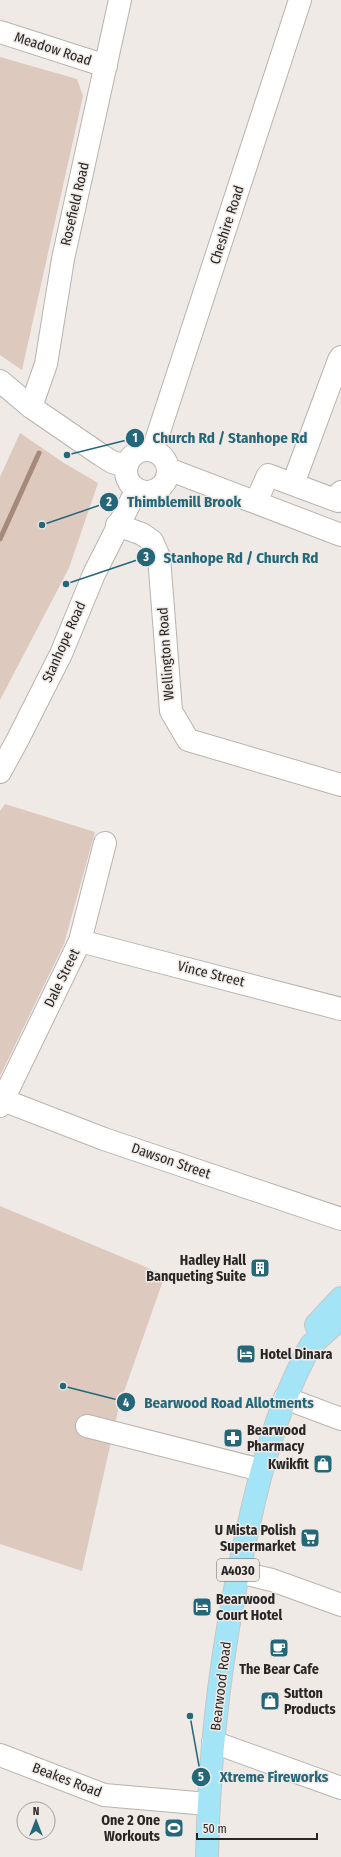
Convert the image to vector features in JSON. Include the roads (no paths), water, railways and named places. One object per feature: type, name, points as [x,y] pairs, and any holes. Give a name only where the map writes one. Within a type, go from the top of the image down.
[{"type":"main road","name":"Bearwood Road","points":[[311,1345],[311,1338],[316,1325],[341,1298]]},
{"type":"main road","name":"Bearwood Road","points":[[207,1857],[208,1804],[213,1742],[223,1659],[238,1572],[261,1470],[285,1398],[311,1345],[341,1318]]},
{"type":"street","name":"Rosefield Road","points":[[31,407],[46,364],[63,259],[120,0]]},
{"type":"street","name":"Cheshire Road","points":[[153,450],[300,0]]},
{"type":"street","name":"Meadow Road","points":[[0,32],[106,66]]},
{"type":"street","points":[[292,484],[341,357]]},
{"type":"street","points":[[0,381],[31,407],[101,455],[112,462],[127,466]]},
{"type":"street","points":[[0,393],[31,407]]},
{"type":"street","points":[[146,450],[153,450],[164,457],[168,469],[168,476],[161,487],[150,492],[137,489],[128,480],[127,466],[134,455],[146,450]]},
{"type":"street","points":[[168,469],[341,535]]},
{"type":"street","points":[[256,502],[268,474],[292,484],[340,498]]},
{"type":"street","name":"Stanhope Road","points":[[0,772],[60,654],[94,574],[117,525],[137,489]]},
{"type":"street","name":"Wellington Road","points":[[117,525],[142,534],[152,541],[159,557],[171,711],[188,740],[341,785]]},
{"type":"street","name":"Dale Street","points":[[1,1103],[80,941],[105,843]]},
{"type":"street","name":"Vince Street","points":[[80,941],[341,1009]]},
{"type":"street","name":"Dawson Street","points":[[1,1103],[341,1219]]},
{"type":"street","points":[[285,1398],[341,1419]]},
{"type":"street","points":[[87,1426],[261,1470]]},
{"type":"street","points":[[238,1572],[272,1580],[341,1605]]},
{"type":"street","points":[[213,1742],[341,1788]]},
{"type":"street","name":"Beakes Road","points":[[0,1754],[104,1795],[208,1804]]},
{"type":"waterway","points":[[0,539],[39,453]]},
{"type":"place","name":"Church Rd / Stanhope Rd","points":[[67,455]]},
{"type":"place","name":"Thimblemill Brook","points":[[42,525]]},
{"type":"place","name":"Stanhope Rd / Church Rd","points":[[66,584]]},
{"type":"place","name":"Hadley Hall Banqueting Suite","points":[[260,1268]]},
{"type":"place","name":"Hotel Dinara","points":[[246,1354]]},
{"type":"place","name":"Bearwood Road Allotments","points":[[63,1386]]},
{"type":"place","name":"Bearwood Pharmacy","points":[[233,1438]]},
{"type":"place","name":"Kwikfit","points":[[323,1464]]},
{"type":"place","name":"U Mista Polish Supermarket","points":[[310,1538]]},
{"type":"place","name":"Bearwood Court Hotel","points":[[202,1607]]},
{"type":"place","name":"The Bear Cafe","points":[[279,1648]]},
{"type":"place","name":"Sutton Products","points":[[270,1701]]},
{"type":"place","name":"Xtreme Fireworks","points":[[190,1716]]},
{"type":"place","name":"One 2 One Workouts","points":[[174,1828]]}]
